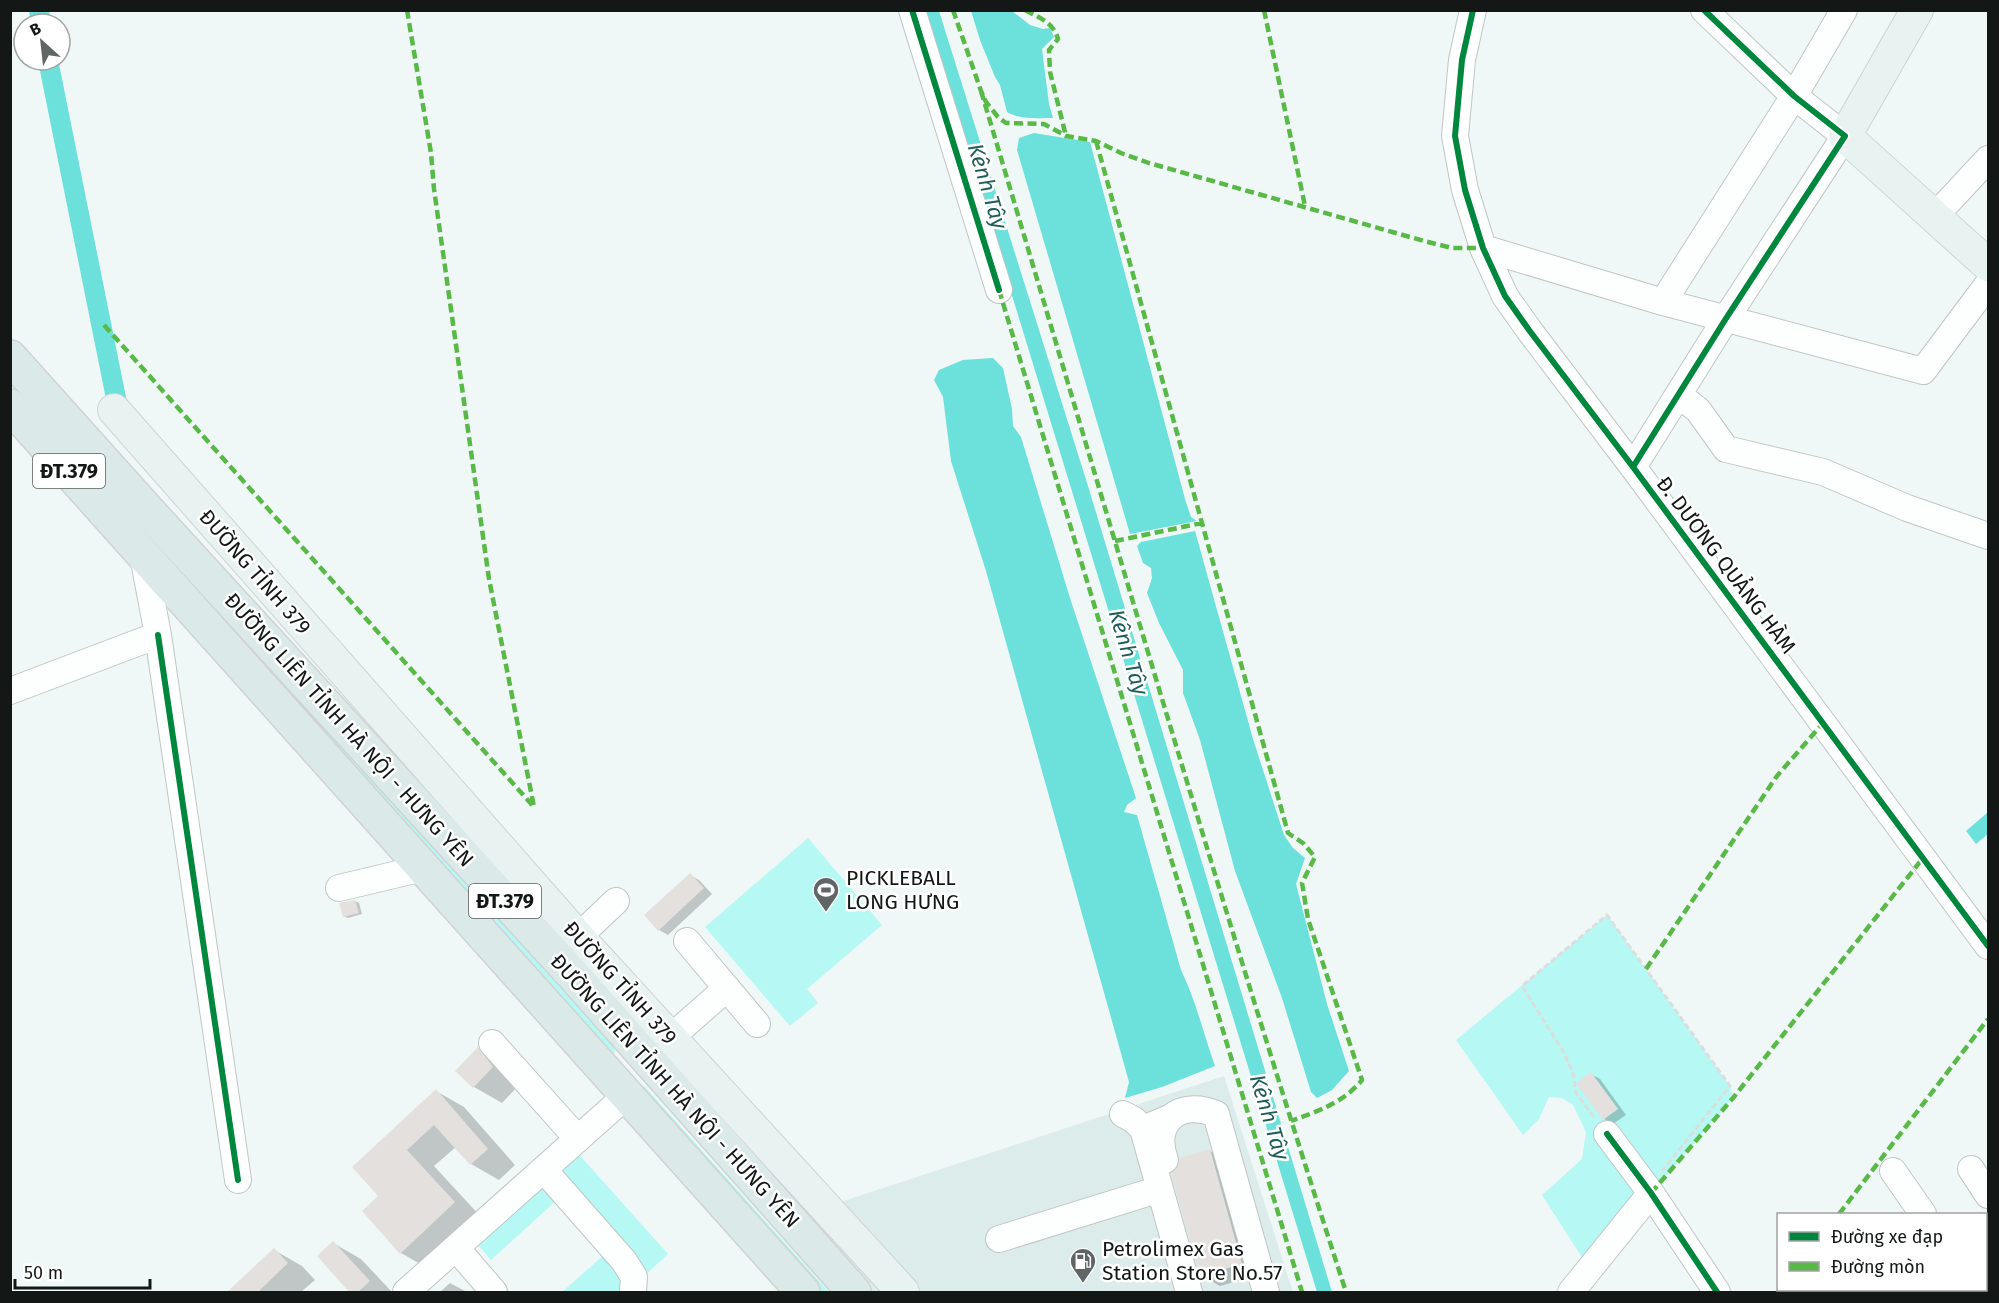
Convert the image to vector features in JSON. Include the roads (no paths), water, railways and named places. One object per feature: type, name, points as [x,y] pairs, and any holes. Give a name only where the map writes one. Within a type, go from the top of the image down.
[{"type":"highway","name":"ĐƯỜNG LIÊN TỈNH HÀ NỘI - HƯNG YÊN","points":[[10,357],[315,693],[567,947],[854,1293]]},
{"type":"highway","name":"ĐƯỜNG LIÊN TỈNH HÀ NỘI - HƯNG YÊN","points":[[10,406],[803,1293]]},
{"type":"highway","points":[[618,1086],[652,1049]]},
{"type":"main road","points":[[1917,10],[1845,136],[1989,265]]},
{"type":"main road","name":"ĐƯỜNG TỈNH 379","points":[[114,410],[341,669],[567,947]]},
{"type":"main road","points":[[146,509],[169,475]]},
{"type":"main road","points":[[315,693],[341,669]]},
{"type":"main road","name":"ĐƯỜNG TỈNH 379","points":[[652,1049],[903,1293]]},
{"type":"street","points":[[912,10],[999,290]]},
{"type":"street","name":"Đ. DƯƠNG QUẢNG HÀM","points":[[1473,10],[1462,60],[1455,136],[1465,190],[1483,248],[1505,296],[1989,946]]},
{"type":"street","points":[[1633,467],[1725,320],[1845,136],[1794,96],[1704,10]]},
{"type":"street","points":[[1663,302],[1794,96],[1844,10]]},
{"type":"street","points":[[1934,217],[1989,159]]},
{"type":"street","points":[[1483,248],[1725,320],[1923,371],[1989,284]]},
{"type":"street","points":[[1679,395],[1698,410],[1726,449],[1823,472],[1906,508],[1989,536]]},
{"type":"street","points":[[145,557],[238,1180]]},
{"type":"street","points":[[10,691],[158,635]]},
{"type":"street","points":[[339,888],[423,868]]},
{"type":"street","points":[[567,947],[616,901]]},
{"type":"street","points":[[687,941],[757,1024]]},
{"type":"street","points":[[652,1049],[727,988]]},
{"type":"street","points":[[492,1043],[578,1139]]},
{"type":"street","points":[[406,1293],[578,1139],[618,1086]]},
{"type":"street","points":[[1165,1160],[1161,1149],[1161,1138],[1172,1118],[1181,1111],[1192,1108],[1204,1109],[1216,1114],[1266,1293]]},
{"type":"street","points":[[1123,1114],[1143,1129],[1189,1293]]},
{"type":"street","points":[[1143,1129],[1172,1118]]},
{"type":"street","points":[[1607,1134],[1649,1191],[1717,1293]]},
{"type":"street","points":[[1971,1169],[1989,1195]]},
{"type":"street","points":[[544,1170],[624,1261],[634,1277],[633,1293]]},
{"type":"street","points":[[1893,1171],[1922,1213]]},
{"type":"street","points":[[999,1239],[1160,1189]]},
{"type":"street","points":[[1571,1293],[1649,1191]]},
{"type":"street","points":[[456,1248],[494,1293]]},
{"type":"water","name":"Kênh Tây","points":[[925,11],[939,11],[1088,486],[1332,1292],[1317,1292]]},
{"type":"water","points":[[971,11],[1012,11],[1030,25],[1043,29],[1050,28],[1054,37],[1042,49],[1053,118],[1024,117],[1007,112],[1000,85],[980,40]]},
{"type":"water","points":[[1034,133],[1090,142],[1185,499],[1191,517],[1197,521],[1130,534],[1017,150],[1019,138]]},
{"type":"water","points":[[993,358],[1003,368],[1012,409],[1013,426],[1021,437],[1070,598],[1136,798],[1127,805],[1124,812],[1137,815],[1181,970],[1215,1066],[1162,1087],[1125,1098],[1129,1082],[986,571],[951,461],[943,397],[934,380],[939,370],[963,360]]},
{"type":"water","points":[[1195,531],[1253,739],[1284,835],[1293,848],[1305,858],[1296,884],[1327,1004],[1349,1071],[1332,1090],[1317,1098],[1311,1092],[1282,998],[1235,871],[1200,740],[1183,693],[1183,670],[1159,623],[1147,593],[1152,578],[1151,568],[1143,563],[1137,546],[1141,542]]},
{"type":"water","points":[[1988,812],[1988,834],[1976,844],[1966,831]]},
{"type":"waterway","points":[[50,72],[119,413]]},
{"type":"place","name":"PICKLEBALL LONG HƯNG","points":[[826,913]]},
{"type":"place","name":"Petrolimex Gas Station Store No.57","points":[[1083,1284]]}]
